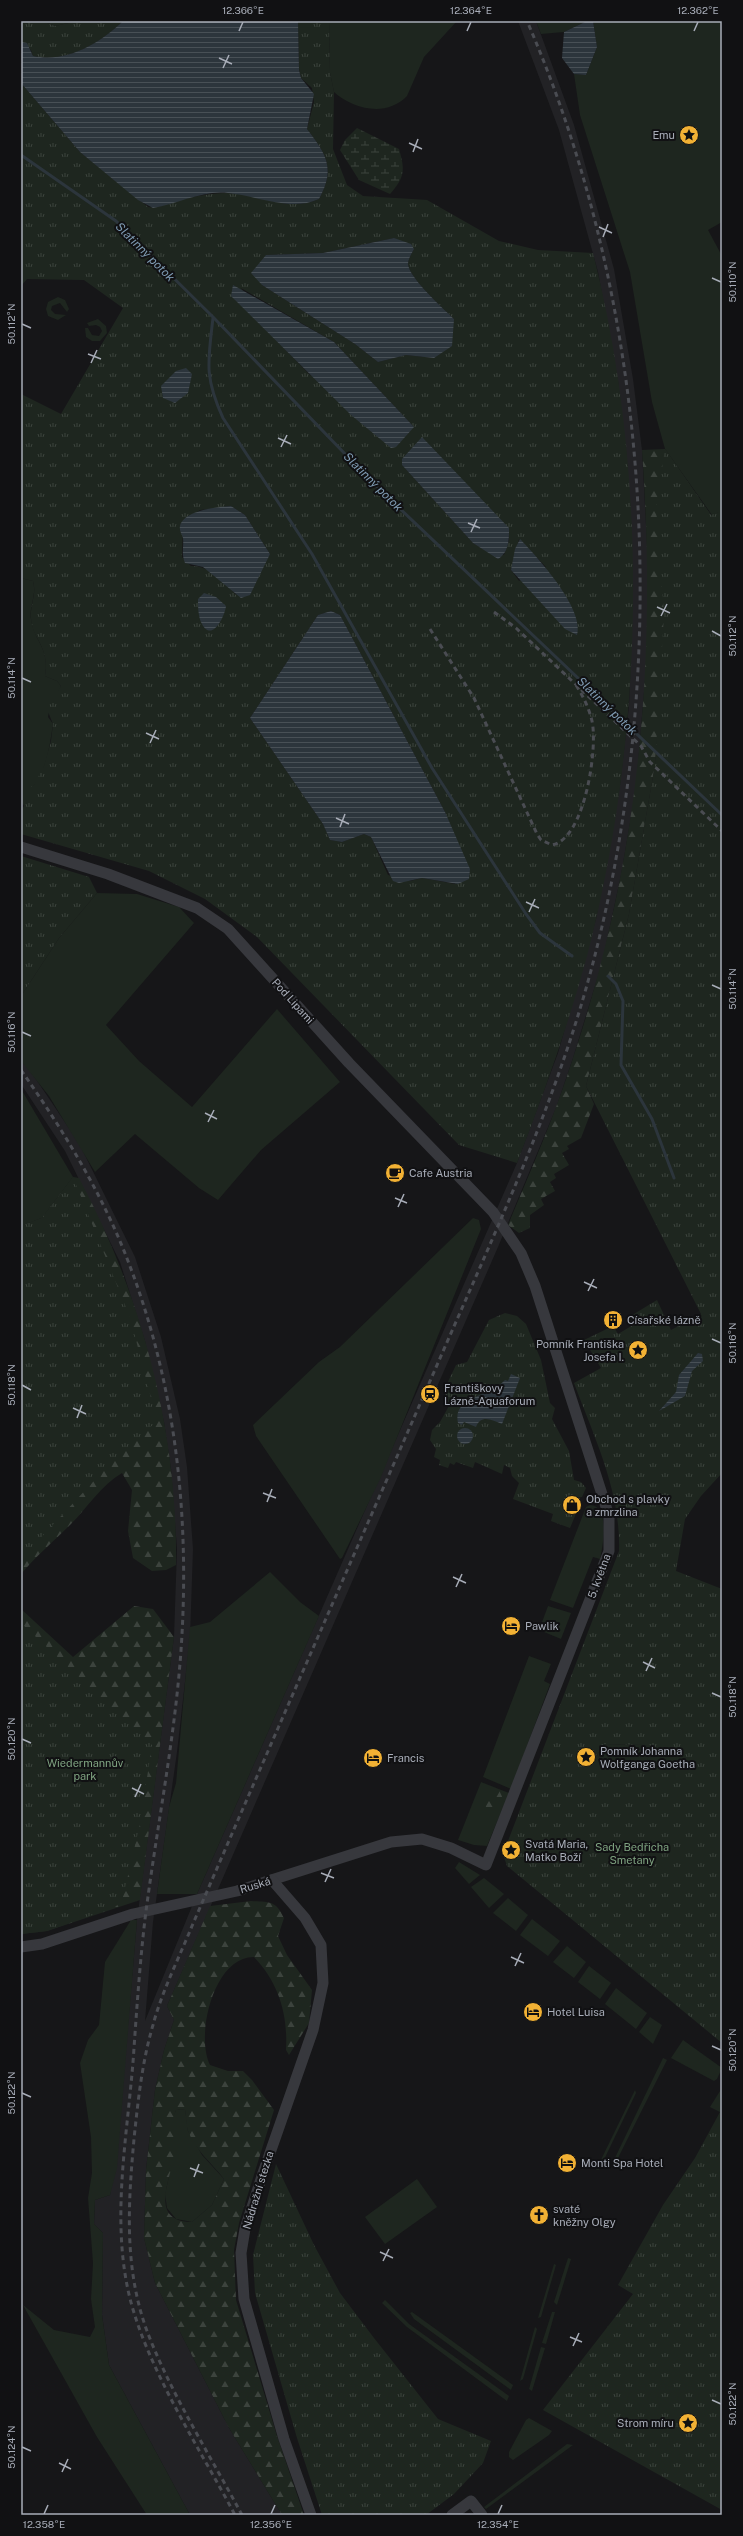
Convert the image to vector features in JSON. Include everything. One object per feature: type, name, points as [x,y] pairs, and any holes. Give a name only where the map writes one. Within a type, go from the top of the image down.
[{"type":"street","name":"Pod Lipami","points":[[21,847],[108,874],[197,908],[228,929],[349,1063],[492,1212],[511,1236]]},
{"type":"street","name":"5. května","points":[[486,1865],[609,1551],[609,1516],[601,1487],[566,1389],[535,1286],[521,1252],[511,1236]]},
{"type":"street","name":"Ruská","points":[[21,1947],[42,1944],[133,1914],[237,1891],[391,1842],[422,1839],[451,1848],[486,1865]]},
{"type":"street","name":"Nádražní stezka","points":[[272,1880],[305,1918],[321,1945],[323,1983],[313,2030],[262,2173],[245,2230],[241,2253],[244,2299],[284,2439],[310,2515]]},
{"type":"street","points":[[452,2515],[470,2502],[482,2515]]},
{"type":"shaded area","points":[[123,21],[298,21],[299,70],[301,78],[314,94],[307,129],[324,154],[328,170],[324,188],[319,199],[308,203],[286,204],[228,193],[219,193],[200,195],[153,208],[138,200],[80,152],[21,83],[21,42],[27,43],[33,56],[58,57],[82,50],[93,44]]},
{"type":"shaded area","points":[[518,21],[536,21],[574,125],[614,269],[633,379],[642,450],[648,563],[647,656],[636,788],[621,875],[602,963],[556,1108],[498,1247],[167,2006],[174,2020],[164,2050],[155,2090],[146,2170],[144,2238],[155,2283],[229,2428],[282,2515],[190,2515],[109,2365],[102,2315],[103,2233],[94,2224],[95,2200],[110,2195],[126,2048],[137,1920],[174,1637],[177,1549],[171,1469],[164,1422],[145,1341],[120,1262],[65,1151],[21,1084],[21,1057],[79,1143],[135,1257],[161,1337],[180,1419],[187,1467],[193,1549],[190,1638],[177,1752],[153,1922],[145,2021],[197,1894],[517,1163],[558,1053],[596,919],[620,785],[629,706],[631,656],[631,521],[626,451],[618,381],[598,272],[559,130]]},
{"type":"shaded area","points":[[587,21],[593,21],[597,47],[586,75],[574,74],[562,58],[564,32]]},
{"type":"shaded area","points":[[394,238],[411,244],[414,249],[408,264],[414,277],[454,319],[452,346],[434,358],[406,355],[378,362],[355,344],[262,285],[251,273],[266,255],[323,253]]},
{"type":"shaded area","points":[[233,285],[334,342],[414,427],[396,447],[391,448],[351,415],[231,296]]},
{"type":"shaded area","points":[[186,368],[192,374],[188,393],[175,403],[163,398],[161,386],[176,371]]},
{"type":"shaded area","points":[[422,437],[509,528],[506,549],[502,556],[498,559],[473,543],[402,465],[402,459]]},
{"type":"shaded area","points":[[231,506],[245,515],[270,554],[250,595],[241,598],[203,567],[185,563],[183,554],[183,538],[180,529],[183,521],[194,513],[202,510]]},
{"type":"shaded area","points":[[520,539],[548,571],[567,598],[574,611],[577,624],[577,635],[565,629],[511,570],[515,549]]},
{"type":"shaded area","points":[[204,593],[216,597],[226,606],[221,621],[214,629],[210,631],[202,624],[199,615],[198,599]]},
{"type":"shaded area","points":[[331,611],[340,615],[445,812],[470,869],[469,879],[458,884],[422,878],[399,883],[393,881],[371,837],[364,834],[342,842],[330,840],[323,824],[250,718],[318,615]]},
{"type":"shaded area","points":[[698,1353],[702,1354],[703,1361],[692,1371],[685,1396],[659,1411],[676,1392],[679,1375]]},
{"type":"shaded area","points":[[511,1374],[520,1378],[502,1424],[487,1419],[481,1420],[476,1427],[464,1422],[462,1425],[458,1423],[458,1414],[461,1407],[466,1402],[498,1386],[505,1380],[508,1381]]},
{"type":"shaded area","points":[[465,1428],[471,1430],[473,1436],[471,1442],[465,1444],[459,1442],[457,1436],[459,1430]]},
{"type":"green space","points":[[21,21],[42,21],[55,26],[78,21],[123,21],[104,37],[82,50],[58,57],[46,57],[33,56],[31,50],[21,42]]},
{"type":"green space","points":[[42,21],[78,21],[55,26]]},
{"type":"green space","points":[[298,21],[329,21],[330,73],[334,92],[333,149],[347,185],[363,196],[427,200],[499,241],[538,250],[593,253],[611,339],[624,427],[631,516],[633,607],[629,697],[620,787],[606,875],[586,960],[554,1062],[517,1163],[459,1145],[257,937],[205,899],[149,871],[21,834],[21,811],[24,806],[21,800],[23,792],[34,785],[44,766],[51,741],[53,724],[47,709],[61,686],[57,681],[45,676],[45,657],[32,626],[31,608],[34,595],[33,581],[21,578],[21,394],[61,414],[123,308],[84,280],[27,279],[21,286],[21,83],[80,152],[148,207],[159,206],[195,196],[226,193],[296,204],[308,203],[319,199],[324,188],[328,170],[324,154],[307,129],[314,102],[312,88],[301,78],[299,69]],"holes":[[[394,238],[414,249],[408,262],[410,270],[420,285],[454,319],[434,358],[406,355],[378,362],[355,344],[262,285],[266,255],[323,253]],[[241,288],[334,342],[414,427],[310,375],[277,341]],[[402,465],[509,528],[509,541],[504,555],[483,549],[473,543]],[[231,506],[245,515],[270,554],[236,595],[216,575],[204,568],[191,566],[182,557],[183,521],[200,510]],[[519,539],[546,567],[519,581],[511,570]],[[331,611],[340,615],[445,812],[453,832],[455,884],[422,878],[410,881],[388,875],[371,837],[364,834],[342,842],[330,840],[323,824],[250,718],[318,615]]]},
{"type":"green space","points":[[329,21],[457,21],[424,57],[407,96],[399,103],[390,107],[370,109],[351,103],[334,92],[330,73]]},
{"type":"green space","points":[[536,21],[587,21],[564,32],[541,34]]},
{"type":"green space","points":[[593,21],[722,21],[722,222],[708,230],[722,256],[722,511],[712,515],[665,449],[652,402],[630,272],[580,115],[574,74],[586,75],[597,47]]},
{"type":"green space","points":[[357,128],[399,149],[403,168],[401,178],[390,194],[359,180],[340,150],[345,140]]},
{"type":"green space","points":[[58,297],[65,300],[69,309],[67,312],[60,303],[52,306],[51,310],[55,314],[66,315],[58,320],[48,316],[46,309],[48,302]]},
{"type":"green space","points":[[98,319],[106,326],[107,333],[100,341],[92,341],[86,337],[85,328],[88,328],[92,335],[99,336],[102,331],[100,327],[96,325],[89,326],[87,323]]},
{"type":"green space","points":[[665,449],[711,515],[722,511],[657,739],[655,765],[629,914],[586,1086],[594,1104],[581,1138],[567,1146],[569,1149],[562,1153],[569,1165],[554,1174],[556,1178],[550,1182],[555,1191],[541,1199],[544,1205],[530,1215],[530,1228],[519,1233],[508,1225],[551,1121],[573,1058],[596,983],[614,907],[628,832],[638,757],[644,682],[647,606],[646,528],[642,450]]},
{"type":"green space","name":"Sady Bedřicha Smetany","points":[[665,449],[711,515],[722,511],[722,1473],[701,1496],[685,1519],[676,1571],[722,1589],[722,2043],[507,1866],[503,1854],[619,1551],[616,1507],[611,1486],[598,1444],[574,1383],[601,1368],[584,1340],[613,1326],[618,1334],[633,1325],[629,1317],[657,1300],[671,1330],[701,1314],[586,1086],[629,914],[655,765],[664,614],[656,507]],"holes":[[[604,1744],[646,1745],[651,1753],[647,1760],[606,1767],[597,1755]]]},
{"type":"green space","points":[[21,578],[33,581],[34,591],[31,619],[35,634],[44,651],[46,666],[45,676],[57,681],[61,686],[49,712],[48,717],[53,724],[45,763],[35,784],[21,796]]},
{"type":"green space","points":[[21,856],[89,877],[97,893],[59,938],[21,996]]},
{"type":"green space","points":[[97,893],[137,894],[179,907],[194,923],[106,1025],[139,1061],[192,1107],[277,1009],[340,1082],[261,1150],[218,1200],[199,1188],[135,1134],[95,1172],[49,1096],[21,1061],[21,996],[59,938]]},
{"type":"green space","points":[[21,1089],[73,1177],[42,1218],[21,1226]]},
{"type":"green space","points":[[73,1177],[79,1178],[121,1269],[138,1317],[152,1366],[163,1415],[171,1465],[175,1515],[176,1565],[166,1570],[152,1571],[133,1558],[128,1531],[132,1490],[122,1473],[101,1490],[71,1524],[21,1574],[21,1226],[42,1218]]},
{"type":"green space","points":[[73,1177],[130,1317],[157,1421],[106,1468],[21,1559],[21,1226],[42,1218]]},
{"type":"green space","points":[[473,1218],[479,1220],[481,1229],[381,1477],[342,1558],[340,1559],[256,1436],[253,1425],[319,1362],[340,1347]]},
{"type":"green space","points":[[505,1313],[517,1316],[526,1324],[541,1360],[550,1403],[555,1408],[552,1419],[569,1451],[574,1480],[581,1482],[586,1488],[582,1497],[573,1498],[572,1501],[580,1504],[570,1528],[551,1521],[553,1514],[513,1499],[519,1483],[512,1476],[510,1468],[504,1465],[502,1474],[475,1462],[473,1468],[456,1462],[454,1465],[450,1463],[448,1468],[439,1465],[440,1460],[434,1457],[436,1449],[430,1440],[432,1430],[440,1422],[449,1406],[444,1390],[456,1365],[467,1362],[489,1320]]},
{"type":"green space","points":[[590,1505],[596,1507],[603,1519],[604,1528],[601,1553],[600,1559],[593,1557],[573,1608],[550,1600],[586,1507]]},
{"type":"green space","points":[[270,1572],[300,1602],[319,1616],[197,1894],[157,1894],[169,1807],[176,1783],[190,1627],[210,1622]]},
{"type":"green space","name":"Wiedermannův park","points":[[134,1606],[153,1609],[174,1637],[140,1900],[47,1931],[21,1934],[21,1609],[73,1657]]},
{"type":"green space","points":[[548,1606],[571,1613],[561,1639],[544,1632],[545,1627],[541,1625]]},
{"type":"green space","name":"Wiedermannův park","points":[[21,1623],[152,1745],[140,1824],[122,1901],[115,1907],[47,1931],[21,1934]]},
{"type":"green space","points":[[529,1656],[551,1664],[544,1681],[550,1684],[511,1789],[483,1777]]},
{"type":"green space","points":[[604,1744],[646,1745],[651,1753],[647,1760],[606,1767],[597,1755]]},
{"type":"green space","points":[[481,1782],[509,1793],[487,1846],[474,1845],[458,1840]]},
{"type":"green space","points":[[493,1789],[499,1790],[503,1799],[496,1814],[492,1814],[485,1810],[489,1791]]},
{"type":"green space","points":[[459,1862],[480,1875],[469,1884],[455,1868]]},
{"type":"green space","points":[[484,1878],[504,1894],[489,1908],[471,1887]]},
{"type":"green space","points":[[508,1898],[528,1915],[516,1931],[493,1913]]},
{"type":"green space","points":[[251,1901],[267,1902],[275,1905],[284,1918],[278,1936],[287,1955],[312,1990],[309,2023],[289,2055],[286,2050],[283,2012],[276,1989],[263,1967],[254,1957],[240,1960],[228,1969],[211,1999],[205,2035],[206,2052],[210,2065],[228,2071],[243,2071],[252,2080],[274,2110],[239,2223],[234,2250],[236,2300],[277,2436],[304,2515],[282,2515],[229,2428],[155,2283],[144,2238],[146,2170],[155,2090],[164,2050],[174,2020],[167,2006],[210,1906]],"holes":[[[185,2109],[187,2128],[191,2138],[199,2150],[224,2179],[212,2205],[192,2222],[178,2220],[169,2214],[166,2205],[166,2194],[175,2149],[173,2120],[176,2110]]]},
{"type":"green space","points":[[532,1919],[560,1941],[548,1956],[520,1935]]},
{"type":"green space","points":[[131,1920],[137,1920],[117,2168],[110,2195],[95,2200],[94,2224],[103,2233],[102,2315],[109,2365],[190,2515],[147,2515],[97,2437],[23,2305],[54,2330],[90,2337],[95,2327],[91,2299],[93,2263],[88,2198],[92,2173],[91,2137],[80,2063],[88,2040],[99,2025],[105,1962]]},
{"type":"green space","points":[[567,1946],[586,1962],[574,1978],[553,1962]]},
{"type":"green space","points":[[589,1966],[611,1983],[600,1999],[578,1982]]},
{"type":"green space","points":[[616,1988],[647,2013],[636,2029],[605,2004]]},
{"type":"green space","points":[[650,2017],[662,2025],[653,2044],[639,2032]]},
{"type":"green space","points":[[683,2040],[722,2068],[717,2079],[714,2081],[671,2058]]},
{"type":"green space","points":[[663,2058],[667,2060],[614,2166],[613,2162]]},
{"type":"green space","points":[[722,2088],[722,2510],[543,2410],[633,2294],[618,2285],[663,2205],[695,2158],[720,2112],[710,2107]]},
{"type":"green space","points":[[635,2090],[636,2093],[599,2170],[596,2170]]},
{"type":"green space","points":[[185,2109],[188,2131],[202,2155],[224,2179],[212,2205],[192,2222],[176,2219],[167,2208],[165,2194],[171,2167],[172,2120],[176,2110]]},
{"type":"green space","points":[[276,2164],[314,2245],[340,2293],[374,2338],[438,2419],[491,2441],[483,2463],[454,2494],[426,2515],[322,2515],[297,2438],[255,2293],[253,2255]]},
{"type":"green space","points":[[417,2179],[437,2207],[385,2244],[365,2217]]},
{"type":"green space","points":[[568,2258],[571,2259],[557,2305],[554,2302]]},
{"type":"green space","points":[[554,2264],[556,2265],[541,2317],[538,2318]]},
{"type":"green space","points":[[385,2300],[409,2324],[509,2396],[507,2401],[407,2327],[382,2303]]},
{"type":"green space","points":[[412,2312],[513,2385],[511,2390],[414,2319],[410,2313]]},
{"type":"green space","points":[[552,2312],[555,2312],[546,2344],[542,2343]]},
{"type":"green space","points":[[535,2327],[537,2329],[523,2379],[520,2381]]},
{"type":"green space","points":[[541,2347],[545,2348],[532,2391],[529,2389]]},
{"type":"green space","points":[[529,2418],[552,2431],[549,2435],[513,2460],[509,2457],[509,2452],[526,2420]]},
{"type":"green space","points":[[567,2444],[573,2445],[486,2509],[484,2507]]},
{"type":"waterway","name":"Slatinný potok","points":[[21,155],[116,221],[213,317],[374,484],[722,815]]},
{"type":"waterway","points":[[213,318],[209,358],[210,380],[223,418],[312,554],[432,768],[526,914],[540,933],[572,956]]},
{"type":"waterway","points":[[608,976],[616,984],[623,1001],[621,1065],[652,1119],[674,1178]]},
{"type":"railway","points":[[242,2515],[179,2401],[156,2354],[147,2331],[134,2284],[131,2260],[129,2212],[130,2188],[137,2110],[149,2039],[161,2000],[171,1975],[282,1718],[501,1220],[543,1117],[579,1013],[594,959],[619,844],[634,725],[640,605],[637,484],[624,364],[601,246],[569,131],[527,21]]},
{"type":"railway","points":[[494,612],[516,628],[641,746],[650,762],[722,831]]},
{"type":"railway","points":[[430,629],[474,698],[537,834],[541,840],[552,845],[563,839],[573,827],[581,810],[591,771],[593,751],[592,721],[586,702],[576,685]]},
{"type":"railway","points":[[21,1070],[52,1116],[80,1162],[118,1236],[144,1306],[157,1352],[175,1444],[183,1539],[184,1586],[182,1634],[176,1705],[143,1935],[132,2078],[123,2169],[121,2230],[123,2260],[128,2290],[146,2347],[174,2405],[235,2515]]},
{"type":"place","name":"Emu","points":[[689,135]]},
{"type":"place","name":"Cafe Austria","points":[[395,1173]]},
{"type":"place","name":"Císařské lázně","points":[[613,1320]]},
{"type":"place","name":"Pomník Františka Josefa I.","points":[[638,1350]]},
{"type":"place","name":"Františkovy Lázně-Aquaforum","points":[[430,1394]]},
{"type":"place","name":"Obchod s plavky a zmrzlina","points":[[572,1505]]},
{"type":"place","name":"Pawlik","points":[[511,1626]]},
{"type":"place","name":"Pomník Johanna Wolfganga Goetha","points":[[586,1757]]},
{"type":"place","name":"Francis","points":[[373,1758]]},
{"type":"place","name":"Svatá Maria, Matko Boží","points":[[511,1850]]},
{"type":"place","name":"Hotel Luisa","points":[[533,2012]]},
{"type":"place","name":"Monti Spa Hotel","points":[[567,2163]]},
{"type":"place","name":"svaté kněžny Olgy","points":[[539,2215]]},
{"type":"place","name":"Strom míru","points":[[688,2423]]}]
